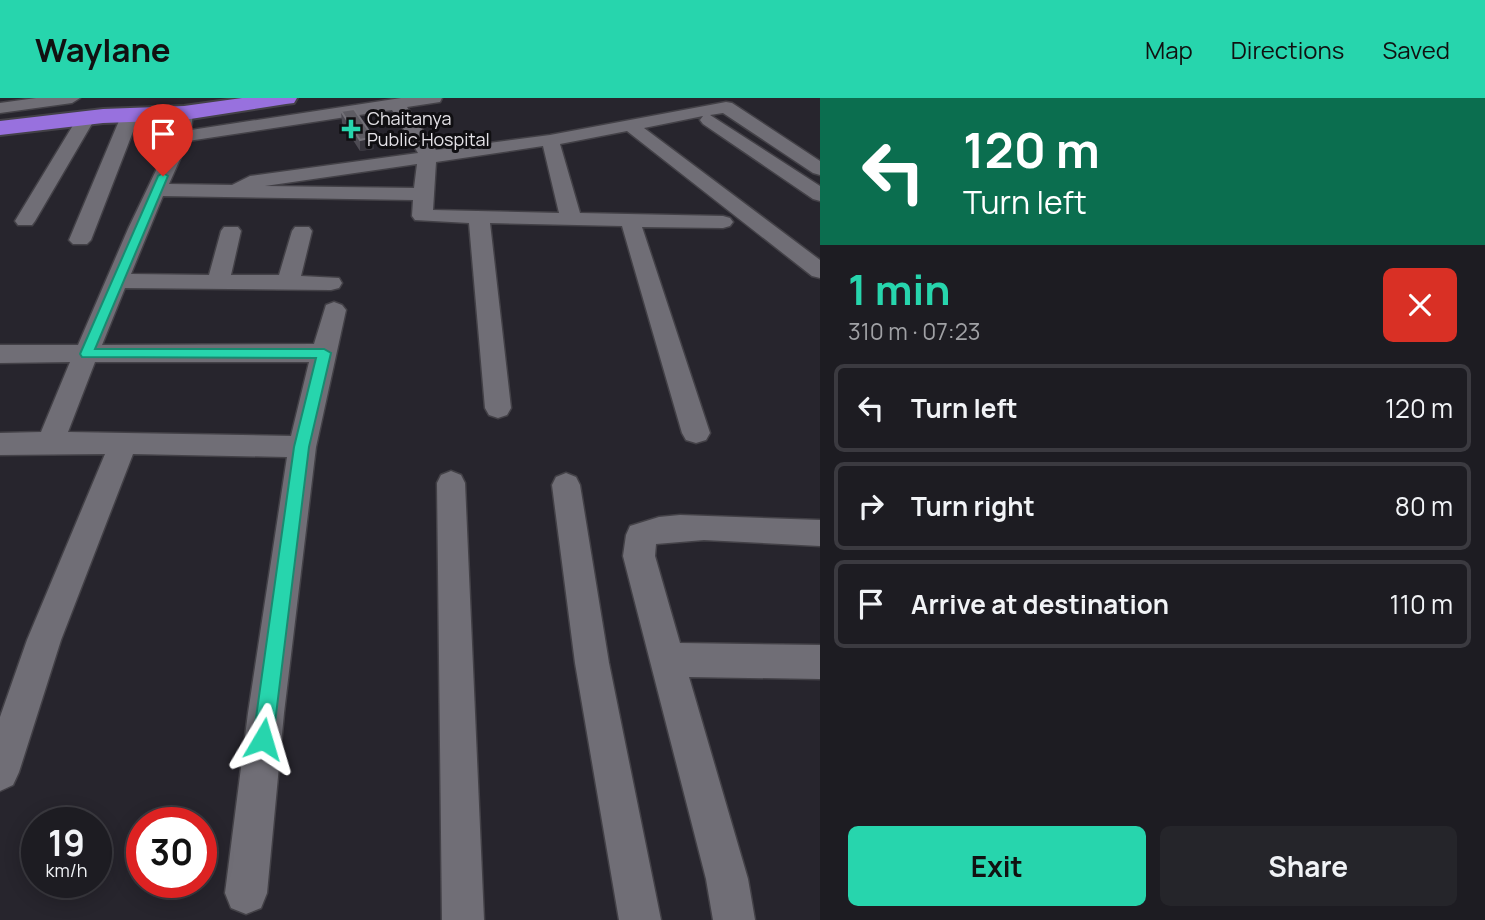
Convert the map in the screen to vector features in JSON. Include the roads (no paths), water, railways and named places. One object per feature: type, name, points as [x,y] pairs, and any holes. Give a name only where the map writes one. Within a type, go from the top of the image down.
[{"type":"highway","points":[[0,117],[135,107],[184,113],[286,98]]},
{"type":"highway","points":[[0,128],[94,119],[135,107]]},
{"type":"street","points":[[0,108],[72,98]]},
{"type":"street","points":[[181,137],[434,98]]},
{"type":"street","points":[[677,98],[819,193]]},
{"type":"street","points":[[397,104],[427,151],[422,216],[723,222]]},
{"type":"street","points":[[80,240],[135,107]]},
{"type":"street","points":[[236,191],[250,182],[550,140],[726,107],[820,169]]},
{"type":"street","points":[[50,442],[181,137],[184,113]]},
{"type":"street","points":[[0,135],[94,119]]},
{"type":"street","points":[[25,221],[94,119]]},
{"type":"street","points":[[630,125],[820,271]]},
{"type":"street","points":[[550,140],[571,219]]},
{"type":"street","points":[[157,190],[423,194]]},
{"type":"street","points":[[479,217],[498,408]]},
{"type":"street","points":[[630,220],[696,433]]},
{"type":"street","points":[[218,282],[231,231]]},
{"type":"street","points":[[288,282],[302,231]]},
{"type":"street","points":[[117,281],[288,282],[332,297],[324,353],[302,447],[266,713],[246,893]]},
{"type":"street","points":[[0,354],[324,353]]},
{"type":"street","points":[[3,449],[50,442],[302,447]]},
{"type":"street","points":[[1,763],[44,640],[123,444]]},
{"type":"street","points":[[452,483],[463,920]]},
{"type":"street","points":[[566,485],[592,663],[640,920]]},
{"type":"street","points":[[734,920],[727,879],[670,660],[639,556],[641,535],[655,530],[697,528],[820,533]]},
{"type":"street","points":[[670,660],[820,662]]},
{"type":"place","name":"Chaitanya Public Hospital","points":[[351,129]]}]
